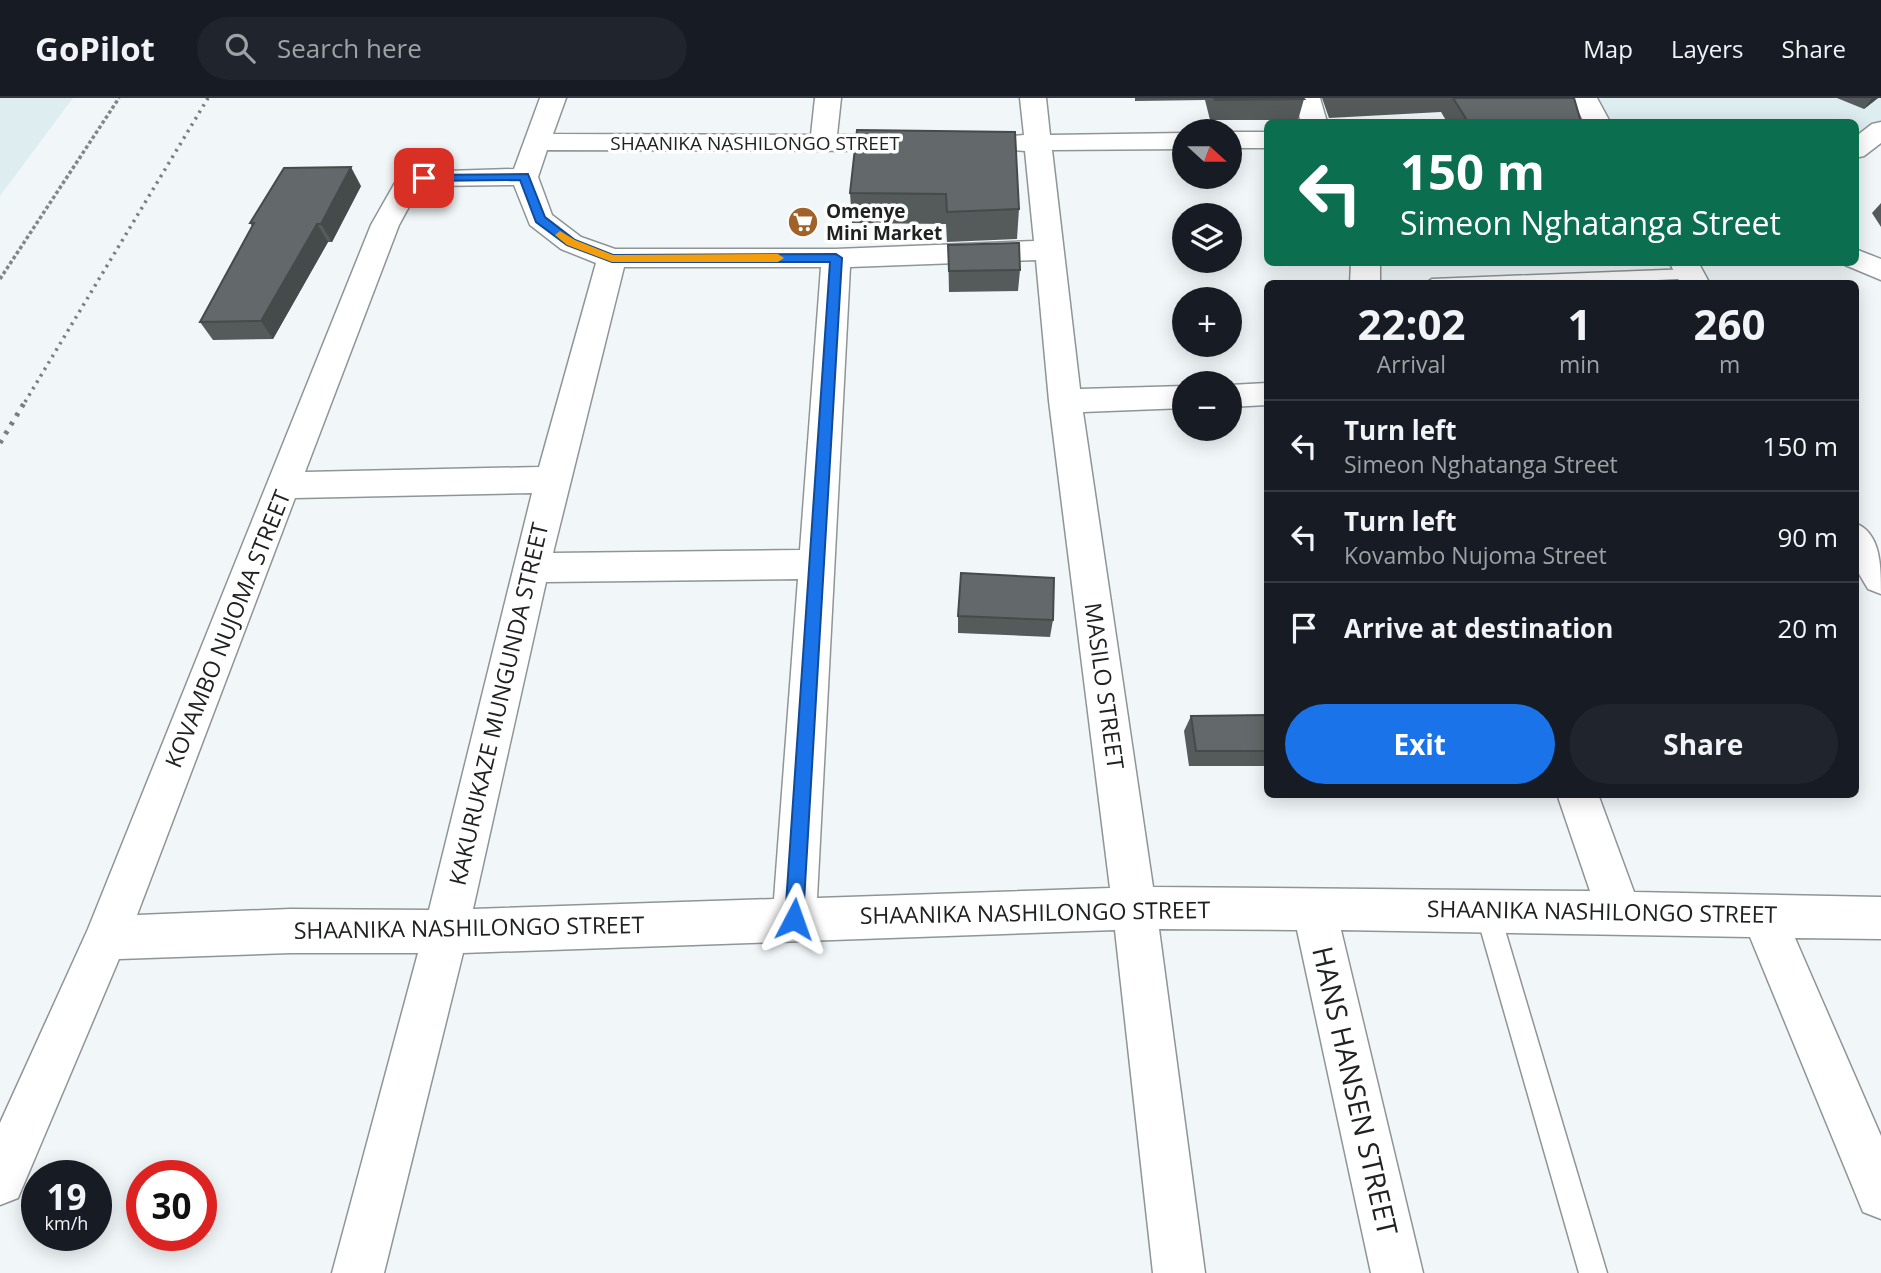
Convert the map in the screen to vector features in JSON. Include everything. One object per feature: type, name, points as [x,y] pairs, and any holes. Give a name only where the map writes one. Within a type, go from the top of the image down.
[{"type":"street","points":[[552,98],[524,177],[540,219],[571,243],[612,258],[836,258],[1051,250]]},
{"type":"street","points":[[823,144],[828,98]]},
{"type":"street","name":"MASILO STREET","points":[[1034,98],[1065,401],[1135,908],[1179,1273]]},
{"type":"street","points":[[1307,98],[1313,119]]},
{"type":"street","points":[[1584,98],[1595,119]]},
{"type":"street","points":[[1859,147],[1881,130]]},
{"type":"street","points":[[1242,140],[1264,140]]},
{"type":"street","points":[[985,143],[1172,141]]},
{"type":"street","name":"SHAANIKA NASHILONGO STREET","points":[[536,142],[931,143]]},
{"type":"street","name":"KOVAMBO NUJOMA STREET","points":[[0,1180],[106,938],[385,225],[406,187],[424,178],[524,177]]},
{"type":"street","name":"KAKURUKAZE MUNGUNDA STREET","points":[[358,1273],[446,932],[552,480],[612,258]]},
{"type":"street","points":[[794,919],[836,258]]},
{"type":"street","points":[[1859,260],[1881,271]]},
{"type":"street","points":[[1242,395],[1264,394]]},
{"type":"street","points":[[1065,401],[1172,397]]},
{"type":"street","points":[[285,485],[552,480]]},
{"type":"street","points":[[1859,546],[1870,572]]},
{"type":"street","points":[[531,568],[818,564]]},
{"type":"street","points":[[1578,798],[1620,914]]},
{"type":"street","name":"SHAANIKA NASHILONGO STREET","points":[[106,938],[290,931],[446,932],[1135,908],[1487,910],[1881,918]]},
{"type":"street","name":"HANS HANSEN STREET","points":[[1314,909],[1397,1273]]},
{"type":"street","points":[[1763,914],[1881,1194]]},
{"type":"lane","points":[[1526,280],[1690,273]]},
{"type":"lane","points":[[1487,910],[1593,1273]]},
{"type":"path","points":[[0,279],[119,98]]},
{"type":"shaded area","points":[[0,98],[73,98],[0,196]]},
{"type":"shaded area","points":[[1586,98],[1881,98],[1881,130],[1859,147],[1859,119],[1599,119]]},
{"type":"building","points":[[1214,98],[1303,98],[1304,99],[1215,100]]},
{"type":"building","points":[[1453,98],[1574,98],[1580,119],[1466,119]]},
{"type":"building","points":[[857,130],[1015,132],[1019,209],[947,212],[946,194],[850,193]]},
{"type":"building","points":[[351,167],[321,224],[317,224],[261,321],[200,322],[254,223],[250,223],[284,168]]},
{"type":"building","points":[[1019,243],[1020,270],[949,271],[948,245]]},
{"type":"building","points":[[961,573],[1054,578],[1053,620],[958,616]]},
{"type":"building","points":[[1264,715],[1264,751],[1196,751],[1191,716]]},
{"type":"railway","points":[[25,402],[208,98]]},
{"type":"railway","points":[[0,443],[26,400]]},
{"type":"slow traffic","points":[[560,235],[571,243],[612,258],[778,258]]},
{"type":"place","name":"Omenye Mini Market","points":[[803,222]]},
{"type":"route","points":[[424,178],[524,177],[540,219],[571,243],[612,258],[836,258],[794,919]]}]
